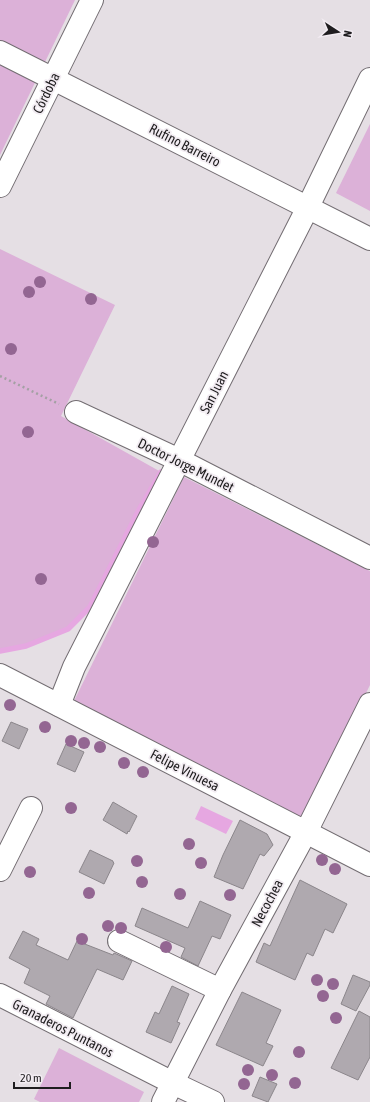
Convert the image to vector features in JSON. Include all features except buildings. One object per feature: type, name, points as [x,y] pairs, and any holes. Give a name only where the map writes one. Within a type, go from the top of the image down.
[{"type":"street","name":"Córdoba","points":[[0,186],[92,0]]},
{"type":"street","name":"Rufino Barreiro","points":[[0,52],[370,239]]},
{"type":"street","name":"San Juan","points":[[59,705],[74,667],[308,207],[370,79]]},
{"type":"street","name":"Doctor Jorge Mundet","points":[[76,412],[178,460],[370,558]]},
{"type":"street","name":"Felipe Vinuesa","points":[[0,675],[370,865]]},
{"type":"street","name":"Necochea","points":[[168,1092],[220,990],[306,832],[370,704]]},
{"type":"street","points":[[0,870],[31,808]]},
{"type":"street","points":[[119,941],[220,990]]},
{"type":"street","name":"Granaderos Puntanos","points":[[0,995],[168,1092],[213,1102]]},
{"type":"path","points":[[0,376],[76,412]]},
{"type":"shaded area","points":[[0,0],[75,0],[0,155]]},
{"type":"shaded area","points":[[370,124],[370,211],[336,193]]},
{"type":"shaded area","points":[[0,249],[115,305],[61,416],[161,472],[139,510],[90,607],[68,629],[26,646],[0,651]]},
{"type":"shaded area","points":[[184,477],[370,571],[370,685],[302,823],[73,703]]},
{"type":"shaded area","points":[[201,806],[233,821],[226,834],[195,819]]},
{"type":"shaded area","points":[[59,1048],[144,1092],[139,1102],[40,1102],[34,1099]]},
{"type":"waterway","points":[[0,651],[26,646],[68,629],[90,607],[139,510],[161,472]]}]
